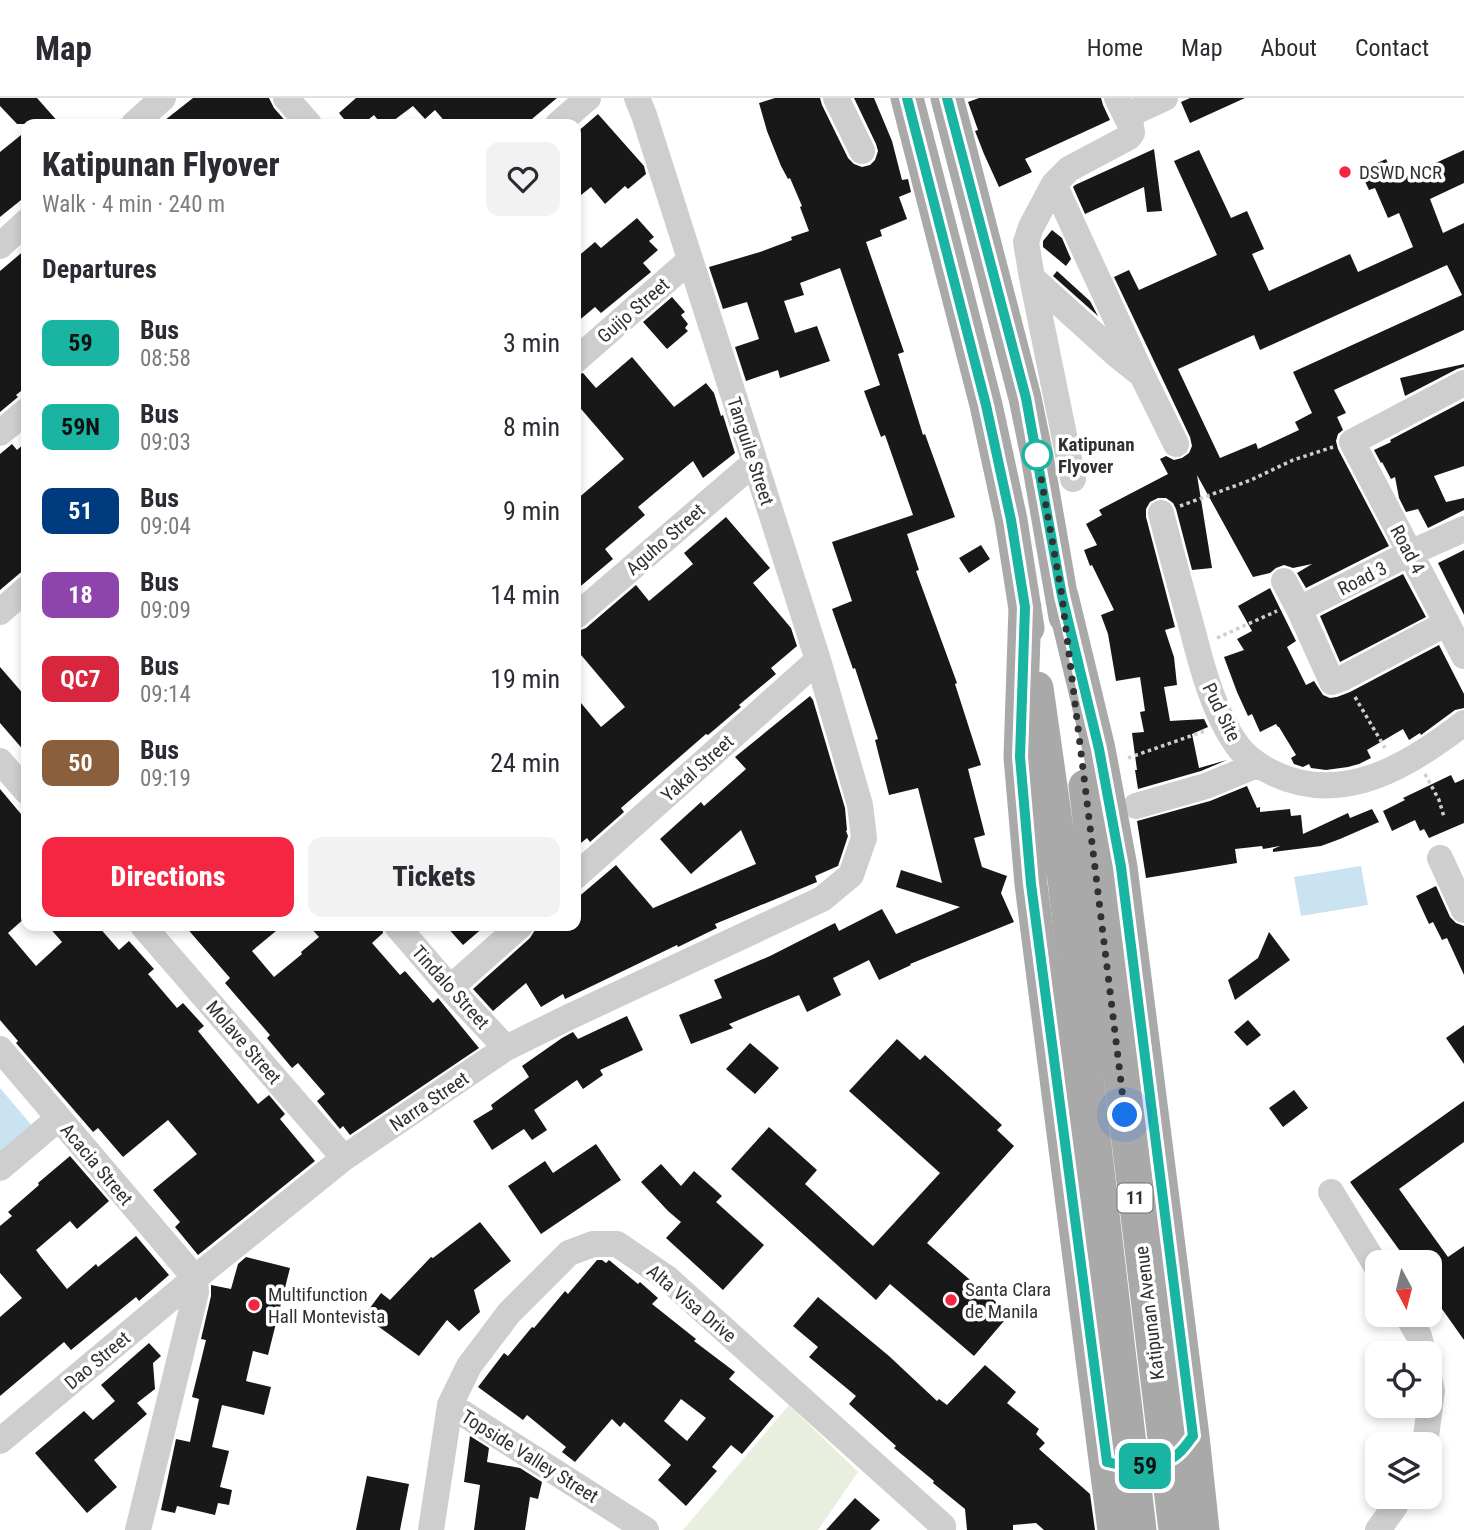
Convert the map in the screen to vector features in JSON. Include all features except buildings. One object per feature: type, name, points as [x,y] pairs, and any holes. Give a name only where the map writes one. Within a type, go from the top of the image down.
[{"type":"main road","name":"Katipunan Avenue","points":[[907,98],[986,405],[1011,520],[1048,757],[1063,871],[1122,1526]]},
{"type":"main road","name":"Katipunan Avenue","points":[[947,98],[1026,398],[1062,596],[1099,749],[1121,867],[1203,1530]]},
{"type":"main road","name":"Katipunan Avenue","points":[[1062,596],[1175,1530]]},
{"type":"main road","name":"Katipunan Avenue","points":[[1025,607],[1020,757],[1030,871],[1107,1462],[1122,1526]]},
{"type":"main road","points":[[1107,1462],[1134,1467],[1149,1466],[1175,1457],[1193,1436]]},
{"type":"main road","points":[[1122,1526],[1122,1497],[1132,1486],[1148,1480],[1165,1480],[1199,1495]]},
{"type":"street","points":[[140,119],[163,98]]},
{"type":"street","points":[[286,98],[305,119]]},
{"type":"street","points":[[564,119],[588,98]]},
{"type":"street","name":"Tanguile Street","points":[[637,98],[818,660],[860,805]]},
{"type":"street","points":[[836,98],[862,151]]},
{"type":"street","points":[[1073,479],[1032,278],[1027,236],[1054,184],[1069,169],[1132,134],[1132,128],[1121,107],[1165,98]]},
{"type":"street","points":[[1054,184],[1176,444]]},
{"type":"street","points":[[0,246],[21,227]]},
{"type":"street","name":"Guijo Street","points":[[581,356],[690,260]]},
{"type":"street","points":[[1032,278],[1142,375]]},
{"type":"street","points":[[1352,442],[1464,383]]},
{"type":"street","points":[[0,433],[21,415]]},
{"type":"street","name":"Road 4","points":[[1352,442],[1464,656]]},
{"type":"street","name":"Aguho Street","points":[[581,613],[755,462]]},
{"type":"street","name":"Pud Site","points":[[1161,513],[1206,680],[1238,746],[1257,765],[1292,782],[1322,785],[1354,783],[1407,762],[1432,748],[1464,723]]},
{"type":"street","name":"Road 3","points":[[1299,610],[1464,528]]},
{"type":"street","points":[[1284,581],[1332,682],[1447,623]]},
{"type":"street","points":[[0,612],[21,593]]},
{"type":"street","name":"Yakal Street","points":[[581,872],[818,660]]},
{"type":"street","points":[[0,761],[21,785]]},
{"type":"street","points":[[1136,806],[1206,786],[1257,765]]},
{"type":"street","name":"Narra Street","points":[[194,1278],[344,1158],[506,1048],[822,899],[851,875],[864,838],[860,805]]},
{"type":"street","points":[[1440,859],[1464,910]]},
{"type":"street","name":"Molave Street","points":[[147,931],[344,1158]]},
{"type":"street","name":"Tindalo Street","points":[[401,931],[506,1048]]},
{"type":"street","points":[[450,988],[514,931]]},
{"type":"street","name":"Acacia Street","points":[[0,1049],[194,1278]]},
{"type":"street","points":[[0,1168],[59,1118]]},
{"type":"street","points":[[1331,1192],[1366,1250]]},
{"type":"street","name":"Alta Visa Drive","points":[[431,1530],[450,1405],[469,1366],[509,1313],[569,1253],[593,1244],[617,1244],[667,1278],[943,1526],[943,1530]]},
{"type":"street","points":[[138,1530],[196,1292],[194,1278]]},
{"type":"street","name":"Dao Street","points":[[0,1441],[194,1278]]},
{"type":"street","name":"Topside Valley Street","points":[[450,1405],[646,1530]]},
{"type":"street","points":[[1378,1530],[1393,1509]]},
{"type":"path","points":[[1161,513],[1251,480],[1293,460],[1352,442]]},
{"type":"path","points":[[1197,648],[1288,606],[1299,610]]},
{"type":"path","points":[[1343,678],[1439,800],[1444,817]]},
{"type":"path","points":[[1128,758],[1225,723]]},
{"type":"green space","points":[[789,1405],[858,1472],[818,1530],[683,1530]]},
{"type":"water","points":[[1361,866],[1368,905],[1301,916],[1294,877]]},
{"type":"water","points":[[0,1088],[34,1128],[0,1154]]},
{"type":"bus line","name":"59","points":[[907,98],[986,405],[1011,520],[1025,607],[1020,757],[1031,884],[1107,1462],[1122,1466],[1149,1466],[1175,1457],[1193,1436],[1121,867],[1099,749],[1062,596],[1026,398],[947,98]]},
{"type":"place","name":"DSWD NCR","points":[[1345,172]]},
{"type":"place","name":"Katipunan Flyover","points":[[1037,455]]},
{"type":"place","name":"Santa Clara de Manila","points":[[951,1300]]},
{"type":"place","name":"Multifunction Hall Montevista","points":[[254,1305]]},
{"type":"route","points":[[1037,455],[1062,596],[1125,1115]]}]
